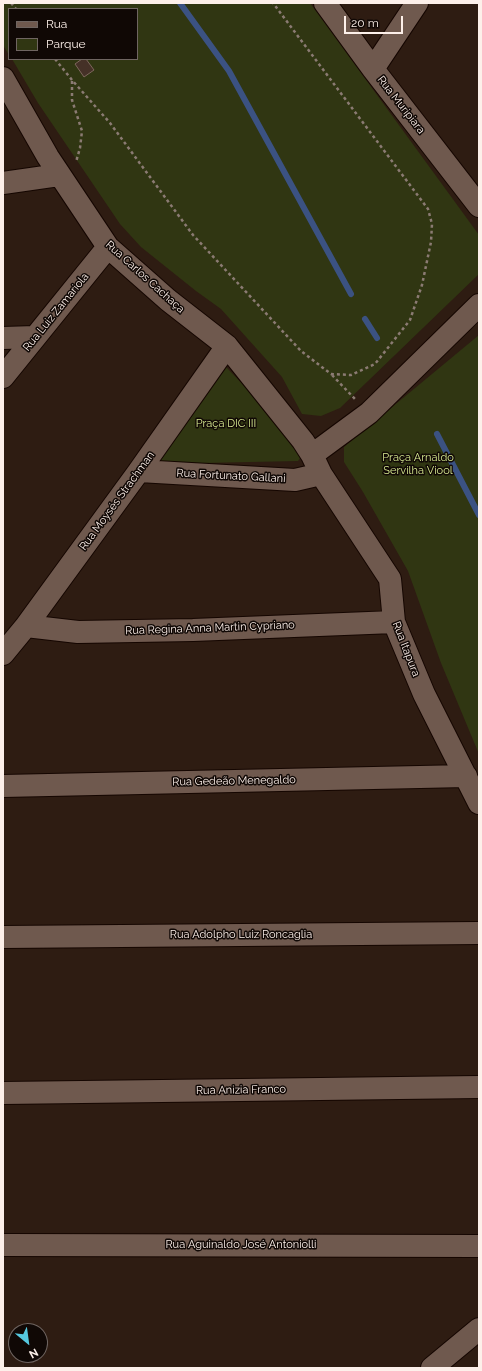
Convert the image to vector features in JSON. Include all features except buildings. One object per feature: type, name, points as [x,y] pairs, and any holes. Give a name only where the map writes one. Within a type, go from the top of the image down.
[{"type":"street","name":"Rua Muripiara","points":[[324,3],[373,69],[479,205]]},
{"type":"street","points":[[373,69],[417,3]]},
{"type":"street","name":"Rua Carlos Cachaça","points":[[3,78],[62,179],[108,247],[168,300],[227,346],[302,441],[317,464]]},
{"type":"street","points":[[3,182],[62,179]]},
{"type":"street","name":"Rua Luiz Zamariola","points":[[3,377],[108,247]]},
{"type":"street","points":[[317,464],[479,305]]},
{"type":"street","points":[[3,338],[35,337]]},
{"type":"street","name":"Rua Moysés Strachman","points":[[3,654],[26,626],[139,471],[227,346]]},
{"type":"street","name":"Rua Fortunato Gallani","points":[[139,471],[295,480],[317,464]]},
{"type":"street","name":"Rua Itapura","points":[[317,464],[390,579],[394,622],[424,694],[479,803]]},
{"type":"street","name":"Rua Regina Anna Martin Cypriano","points":[[26,626],[78,632],[193,630],[394,622]]},
{"type":"street","name":"Rua Gedeão Menegaldo","points":[[3,786],[466,776]]},
{"type":"street","name":"Rua Adolpho Luiz Roncaglia","points":[[3,937],[479,933]]},
{"type":"street","name":"Rua Anizia Franco","points":[[3,1093],[479,1087]]},
{"type":"street","name":"Rua Aguinaldo José Antoniolli","points":[[3,1245],[479,1246]]},
{"type":"street","points":[[432,1368],[479,1329]]},
{"type":"path","points":[[273,3],[428,210],[432,224],[431,242],[422,284],[410,320],[375,364],[351,375],[332,374]]},
{"type":"path","points":[[56,60],[110,123],[193,235],[301,351],[332,374],[369,413]]},
{"type":"path","points":[[62,179],[75,164],[80,148],[82,131],[72,100],[72,80]]},
{"type":"green space","points":[[3,3],[310,3],[479,235],[479,274],[340,408],[321,416],[302,414],[282,377],[221,309],[141,247],[120,224],[38,103],[13,60],[138,60],[138,8],[8,8],[8,53],[3,45]]},
{"type":"green space","name":"Praça Arnaldo Servilha Viool","points":[[479,335],[479,754],[441,663],[408,571],[344,462],[344,447]]},
{"type":"green space","name":"Praça DIC III","points":[[226,367],[300,444],[303,454],[298,461],[155,464],[180,418]]},
{"type":"waterway","points":[[180,3],[229,71],[351,294]]},
{"type":"waterway","points":[[365,319],[377,338]]},
{"type":"waterway","points":[[437,434],[479,515]]}]
